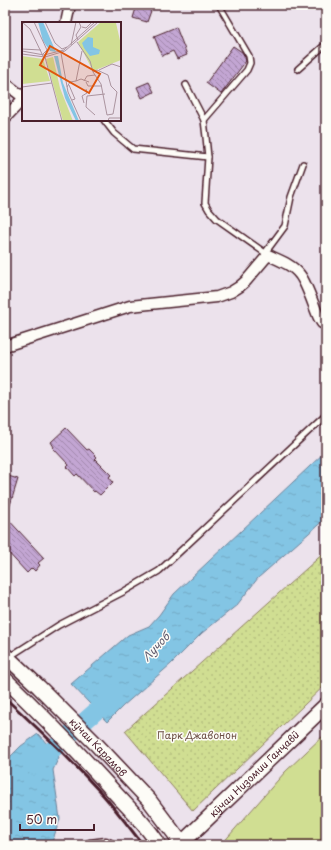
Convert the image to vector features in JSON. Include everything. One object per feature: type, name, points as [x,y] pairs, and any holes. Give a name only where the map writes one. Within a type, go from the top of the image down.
[{"type":"main road","name":"кӯчаи Карамов","points":[[6,656],[96,744],[149,800],[183,844]]},
{"type":"main road","name":"кӯчаи Карамов","points":[[5,679],[82,757],[157,840],[159,845]]},
{"type":"main road","name":"кӯчаи Низомии Ганҷавӣ","points":[[183,844],[326,705]]},
{"type":"street","points":[[66,22],[70,5]]},
{"type":"street","points":[[5,83],[22,97]]},
{"type":"street","points":[[5,118],[22,99]]},
{"type":"street","points":[[5,346],[130,306],[217,297],[231,292],[246,281],[267,254],[294,269],[301,275],[319,318],[322,323],[326,324]]},
{"type":"street","points":[[90,845],[106,843],[110,845]]},
{"type":"lane","points":[[204,120],[247,70],[250,63],[249,56],[219,5]]},
{"type":"lane","points":[[298,69],[326,44]]},
{"type":"lane","points":[[186,85],[204,120],[208,157],[205,202],[209,210],[217,219],[267,254],[285,226],[291,197],[303,164]]},
{"type":"lane","points":[[105,121],[114,133],[133,149],[208,157]]},
{"type":"lane","points":[[6,656],[59,625],[123,592],[159,571],[326,415]]},
{"type":"green space","name":"Парк Джавонон","points":[[326,551],[326,684],[193,811],[125,731]]},
{"type":"green space","points":[[326,733],[326,845],[221,845],[285,772]]},
{"type":"water","points":[[326,451],[326,518],[258,578],[237,605],[202,633],[171,664],[107,722],[71,684],[128,635],[149,626],[174,594]]},
{"type":"water","points":[[38,734],[59,757],[53,770],[60,819],[51,845],[5,845],[5,762],[21,746]]},
{"type":"building","points":[[137,5],[152,8],[147,22],[133,18]]},
{"type":"building","points":[[176,27],[187,55],[177,59],[173,51],[162,56],[154,36]]},
{"type":"building","points":[[233,46],[242,52],[246,61],[221,94],[206,83]]},
{"type":"building","points":[[149,82],[154,92],[142,98],[137,87]]},
{"type":"building","points":[[66,428],[87,450],[89,449],[97,457],[95,459],[111,475],[109,477],[113,482],[100,495],[95,491],[94,492],[77,474],[75,476],[67,467],[69,465],[53,448],[54,447],[51,442]]},
{"type":"building","points":[[5,475],[18,479],[7,515],[5,515]]},
{"type":"building","points":[[5,516],[44,558],[38,563],[40,565],[35,571],[32,568],[27,573],[5,549]]},
{"type":"waterway","name":"Лучоб","points":[[34,766],[103,705],[114,693]]},
{"type":"railway","points":[[5,698],[55,745],[91,782],[143,845]]}]
